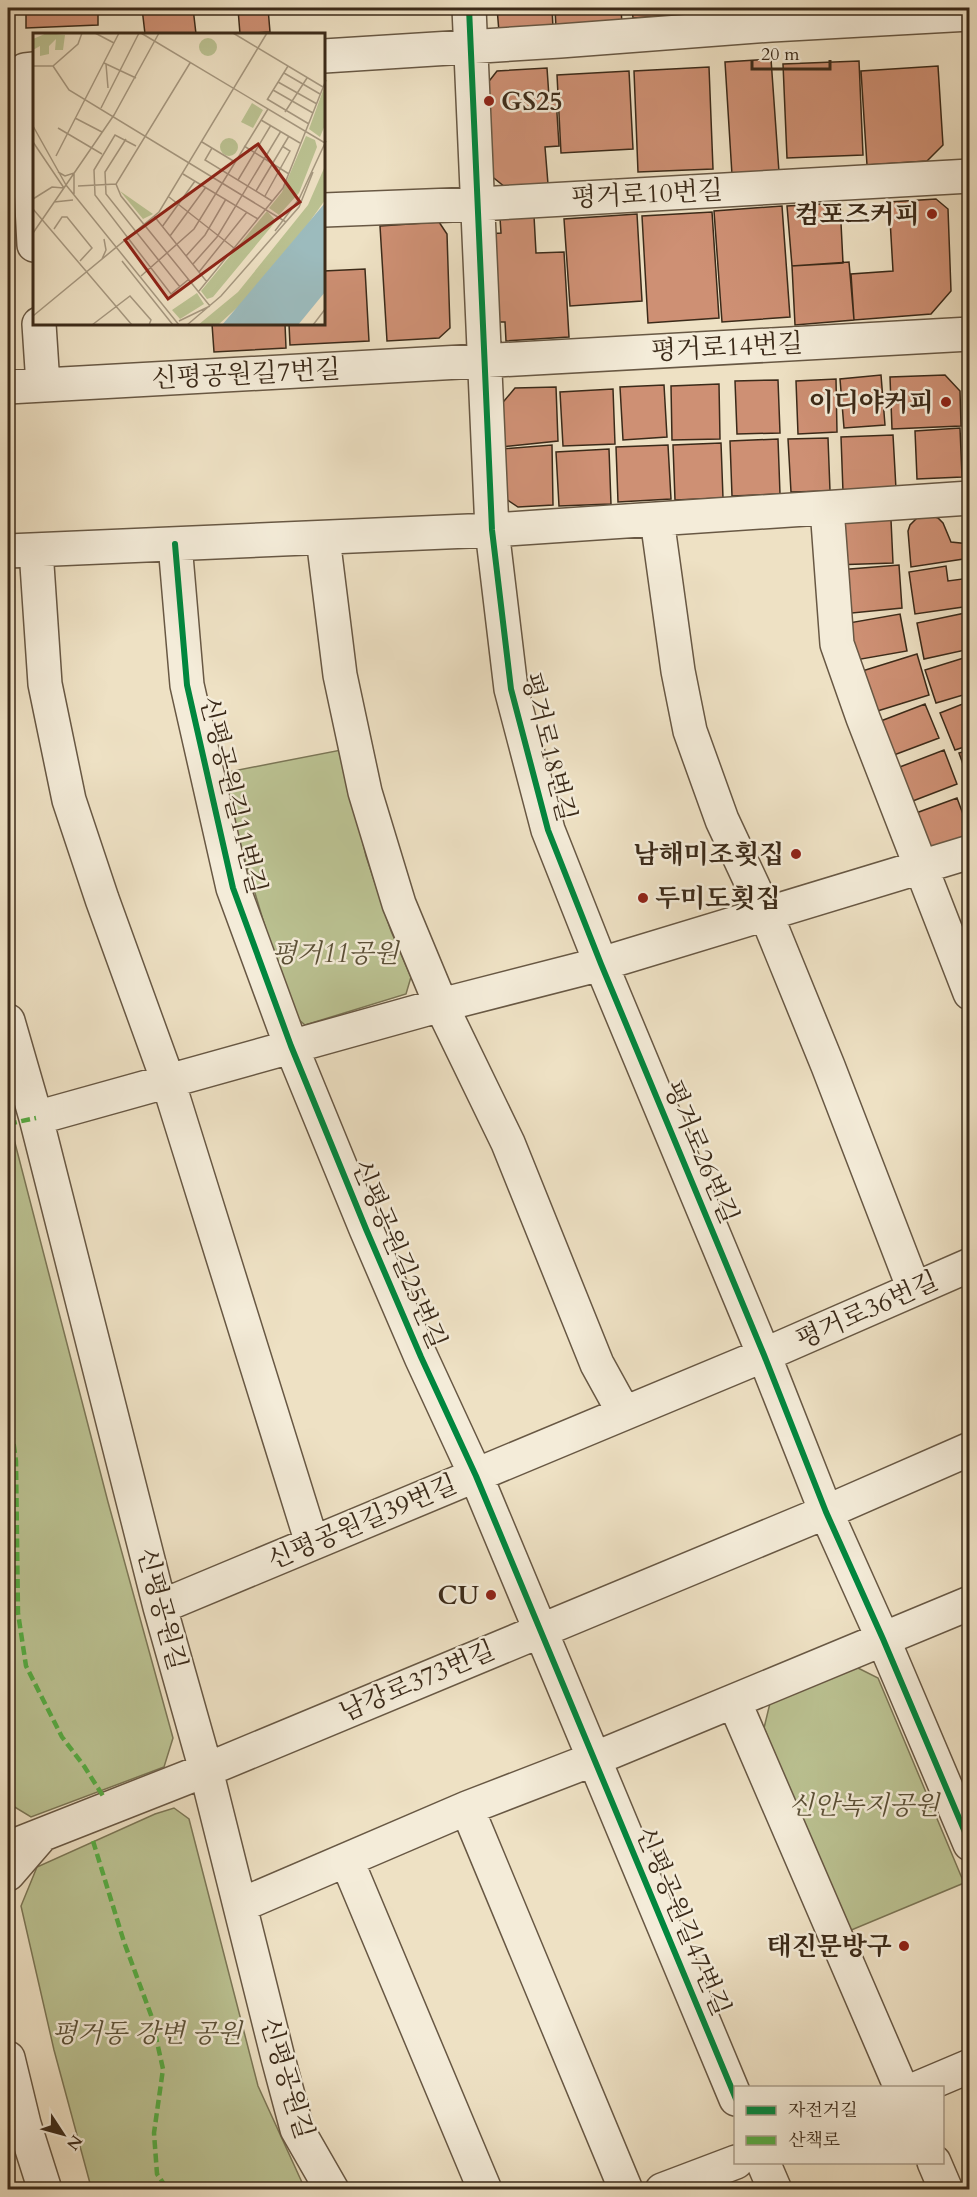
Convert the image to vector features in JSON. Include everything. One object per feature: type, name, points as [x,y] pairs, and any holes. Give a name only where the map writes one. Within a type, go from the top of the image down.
[{"type":"street","name":"평거로18번길","points":[[469,8],[492,530],[511,689],[548,830],[601,964]]},
{"type":"street","points":[[326,56],[771,25],[969,14]]},
{"type":"street","points":[[30,69],[33,189]]},
{"type":"street","name":"평거로10번길","points":[[326,210],[478,204],[969,176]]},
{"type":"street","points":[[39,326],[43,385]]},
{"type":"street","name":"평거로14번길","points":[[485,361],[969,334]]},
{"type":"street","name":"신평공원길7번길","points":[[8,387],[485,361]]},
{"type":"street","points":[[312,1543],[168,1081],[69,800],[45,684],[22,551],[492,530],[969,498]]},
{"type":"street","points":[[827,508],[837,644],[862,718],[969,993]]},
{"type":"street","points":[[657,519],[678,671],[690,731],[723,820],[766,914],[828,1066],[914,1289]]},
{"type":"street","points":[[323,538],[340,675],[365,792],[399,904],[441,1005],[508,1143],[597,1364],[624,1413]]},
{"type":"street","name":"신평공원길11번길","points":[[175,544],[187,685],[214,809],[233,888],[291,1046]]},
{"type":"street","points":[[36,1118],[441,1005],[601,964],[969,852]]},
{"type":"street","name":"평거로26번길","points":[[601,964],[764,1355],[826,1512],[883,1639]]},
{"type":"street","name":"신평공원길","points":[[8,1022],[36,1118],[160,1607],[206,1770],[297,2129],[332,2190]]},
{"type":"street","name":"신평공원길25번길","points":[[291,1046],[421,1356],[476,1476],[539,1630]]},
{"type":"street","name":"평거로36번길","points":[[764,1355],[969,1265]]},
{"type":"street","name":"신평공원길39번길","points":[[160,1607],[764,1355]]},
{"type":"street","name":"남강로373번길","points":[[8,1848],[206,1770],[826,1512],[969,1449]]},
{"type":"street","points":[[241,1905],[467,1809],[594,1759],[969,1603]]},
{"type":"street","name":"신평공원길47번길","points":[[539,1630],[734,2097]]},
{"type":"street","points":[[883,1639],[963,1809],[969,1844]]},
{"type":"street","points":[[734,1701],[900,2086]]},
{"type":"street","points":[[467,1809],[626,2190]]},
{"type":"street","points":[[8,1831],[44,1834]]},
{"type":"street","points":[[8,1874],[44,1834]]},
{"type":"street","points":[[347,1861],[485,2190]]},
{"type":"street","points":[[8,2058],[24,2124],[45,2190]]},
{"type":"street","points":[[923,2086],[969,2066]]},
{"type":"street","points":[[662,2190],[734,2162]]},
{"type":"street","points":[[763,2164],[775,2190]]},
{"type":"street","points":[[934,2164],[946,2190]]},
{"type":"green space","name":"평거11공원","points":[[341,750],[366,856],[391,931],[411,977],[406,994],[305,1025],[291,1013],[239,840],[223,773]]},
{"type":"green space","points":[[8,1116],[108,1502],[173,1738],[164,1767],[31,1817],[8,1803]]},
{"type":"green space","name":"신안녹지공원","points":[[856,1667],[878,1678],[964,1883],[849,1931],[764,1728],[770,1703]]},
{"type":"green space","name":"평거동 강변 공원","points":[[174,1808],[189,1819],[258,2086],[305,2189],[92,2190],[54,2050],[21,1906],[37,1867],[155,1814]]},
{"type":"building","points":[[26,8],[98,8],[98,25],[26,28]]},
{"type":"building","points":[[142,8],[193,8],[196,33],[145,33]]},
{"type":"building","points":[[199,8],[268,8],[270,32],[240,33],[238,9],[199,12]]},
{"type":"building","points":[[497,8],[552,8],[553,28],[499,32]]},
{"type":"building","points":[[555,8],[621,8],[622,24],[556,28]]},
{"type":"building","points":[[632,8],[704,8],[705,13],[633,18]]},
{"type":"building","points":[[771,59],[779,172],[732,175],[725,62]]},
{"type":"building","points":[[859,61],[863,155],[787,158],[783,64]]},
{"type":"building","points":[[938,66],[943,145],[927,161],[867,165],[861,71]]},
{"type":"building","points":[[709,67],[713,169],[638,172],[634,71]]},
{"type":"building","points":[[547,68],[549,97],[556,97],[559,146],[545,147],[548,184],[505,187],[484,170],[479,94],[497,71]]},
{"type":"building","points":[[629,71],[633,149],[561,153],[557,75]]},
{"type":"building","points":[[936,199],[948,209],[951,291],[931,314],[854,320],[851,274],[893,271],[889,202]]},
{"type":"building","points":[[840,203],[843,263],[792,266],[787,206]]},
{"type":"building","points":[[782,206],[790,317],[722,322],[714,211]]},
{"type":"building","points":[[712,212],[719,318],[648,323],[642,216]]},
{"type":"building","points":[[637,214],[642,301],[570,306],[564,219]]},
{"type":"building","points":[[534,216],[536,253],[564,252],[569,337],[506,341],[505,322],[491,322],[487,234],[501,233],[500,218]]},
{"type":"building","points":[[439,222],[447,234],[450,328],[439,338],[387,341],[380,226]]},
{"type":"building","points":[[849,262],[854,320],[795,325],[792,266]]},
{"type":"building","points":[[365,269],[369,341],[290,345],[289,326],[326,326],[326,271]]},
{"type":"building","points":[[212,326],[285,326],[286,348],[214,352]]},
{"type":"building","points":[[881,375],[885,425],[844,428],[840,379]]},
{"type":"building","points":[[945,375],[960,391],[961,426],[892,429],[890,377]]},
{"type":"building","points":[[836,379],[837,432],[798,434],[796,381]]},
{"type":"building","points":[[778,380],[780,433],[737,434],[735,381]]},
{"type":"building","points":[[719,384],[720,439],[672,440],[671,386]]},
{"type":"building","points":[[664,385],[667,437],[623,440],[620,387]]},
{"type":"building","points":[[556,387],[558,441],[501,447],[499,407],[515,388]]},
{"type":"building","points":[[613,389],[615,444],[563,446],[560,392]]},
{"type":"building","points":[[960,428],[962,477],[917,479],[915,431]]},
{"type":"building","points":[[893,435],[896,489],[843,492],[841,437]]},
{"type":"building","points":[[828,438],[830,491],[791,492],[788,439]]},
{"type":"building","points":[[778,439],[780,494],[732,496],[730,441]]},
{"type":"building","points":[[721,443],[723,498],[675,500],[673,445]]},
{"type":"building","points":[[552,445],[553,505],[518,507],[503,497],[502,449]]},
{"type":"building","points":[[668,445],[671,499],[618,502],[616,447]]},
{"type":"building","points":[[609,449],[611,504],[559,506],[556,452]]},
{"type":"building","points":[[919,516],[938,518],[943,523],[951,542],[970,544],[970,558],[911,567],[908,531],[910,525]]},
{"type":"building","points":[[891,520],[893,563],[833,565],[832,537],[847,522]]},
{"type":"building","points":[[899,565],[902,608],[842,614],[838,570]]},
{"type":"building","points":[[946,566],[948,581],[970,578],[970,606],[915,614],[909,572]]},
{"type":"building","points":[[970,612],[970,649],[924,659],[917,623]]},
{"type":"building","points":[[900,614],[907,651],[850,661],[843,624]]},
{"type":"building","points":[[917,654],[929,695],[871,713],[859,672]]},
{"type":"building","points":[[970,656],[970,693],[936,703],[925,670]]},
{"type":"building","points":[[970,701],[970,745],[955,750],[940,713]]},
{"type":"building","points":[[925,704],[939,738],[886,758],[873,724]]},
{"type":"building","points":[[944,750],[957,784],[905,804],[892,770]]},
{"type":"building","points":[[970,750],[970,784],[959,753]]},
{"type":"building","points":[[957,798],[970,833],[970,839],[931,853],[908,816]]},
{"type":"marked path","points":[[8,1124],[36,1118]]},
{"type":"marked path","points":[[8,1404],[16,1461],[18,1613],[26,1666],[62,1737],[103,1796]]},
{"type":"marked path","points":[[93,1841],[124,1942],[151,2015],[163,2069],[154,2133],[157,2174],[168,2190]]},
{"type":"cycle path","points":[[469,8],[492,530],[511,689],[548,830],[601,964],[764,1355],[826,1512],[970,1844]]},
{"type":"cycle path","points":[[175,544],[187,685],[233,888],[291,1046],[366,1229],[421,1357],[476,1476],[734,2094]]},
{"type":"place","name":"GS25","points":[[489,101]]},
{"type":"place","name":"컴포즈커피","points":[[932,214]]},
{"type":"place","name":"이디야커피","points":[[946,402]]},
{"type":"place","name":"남해미조횟집","points":[[796,854]]},
{"type":"place","name":"두미도횟집","points":[[643,898]]},
{"type":"place","name":"CU","points":[[491,1595]]},
{"type":"place","name":"태진문방구","points":[[904,1946]]}]
